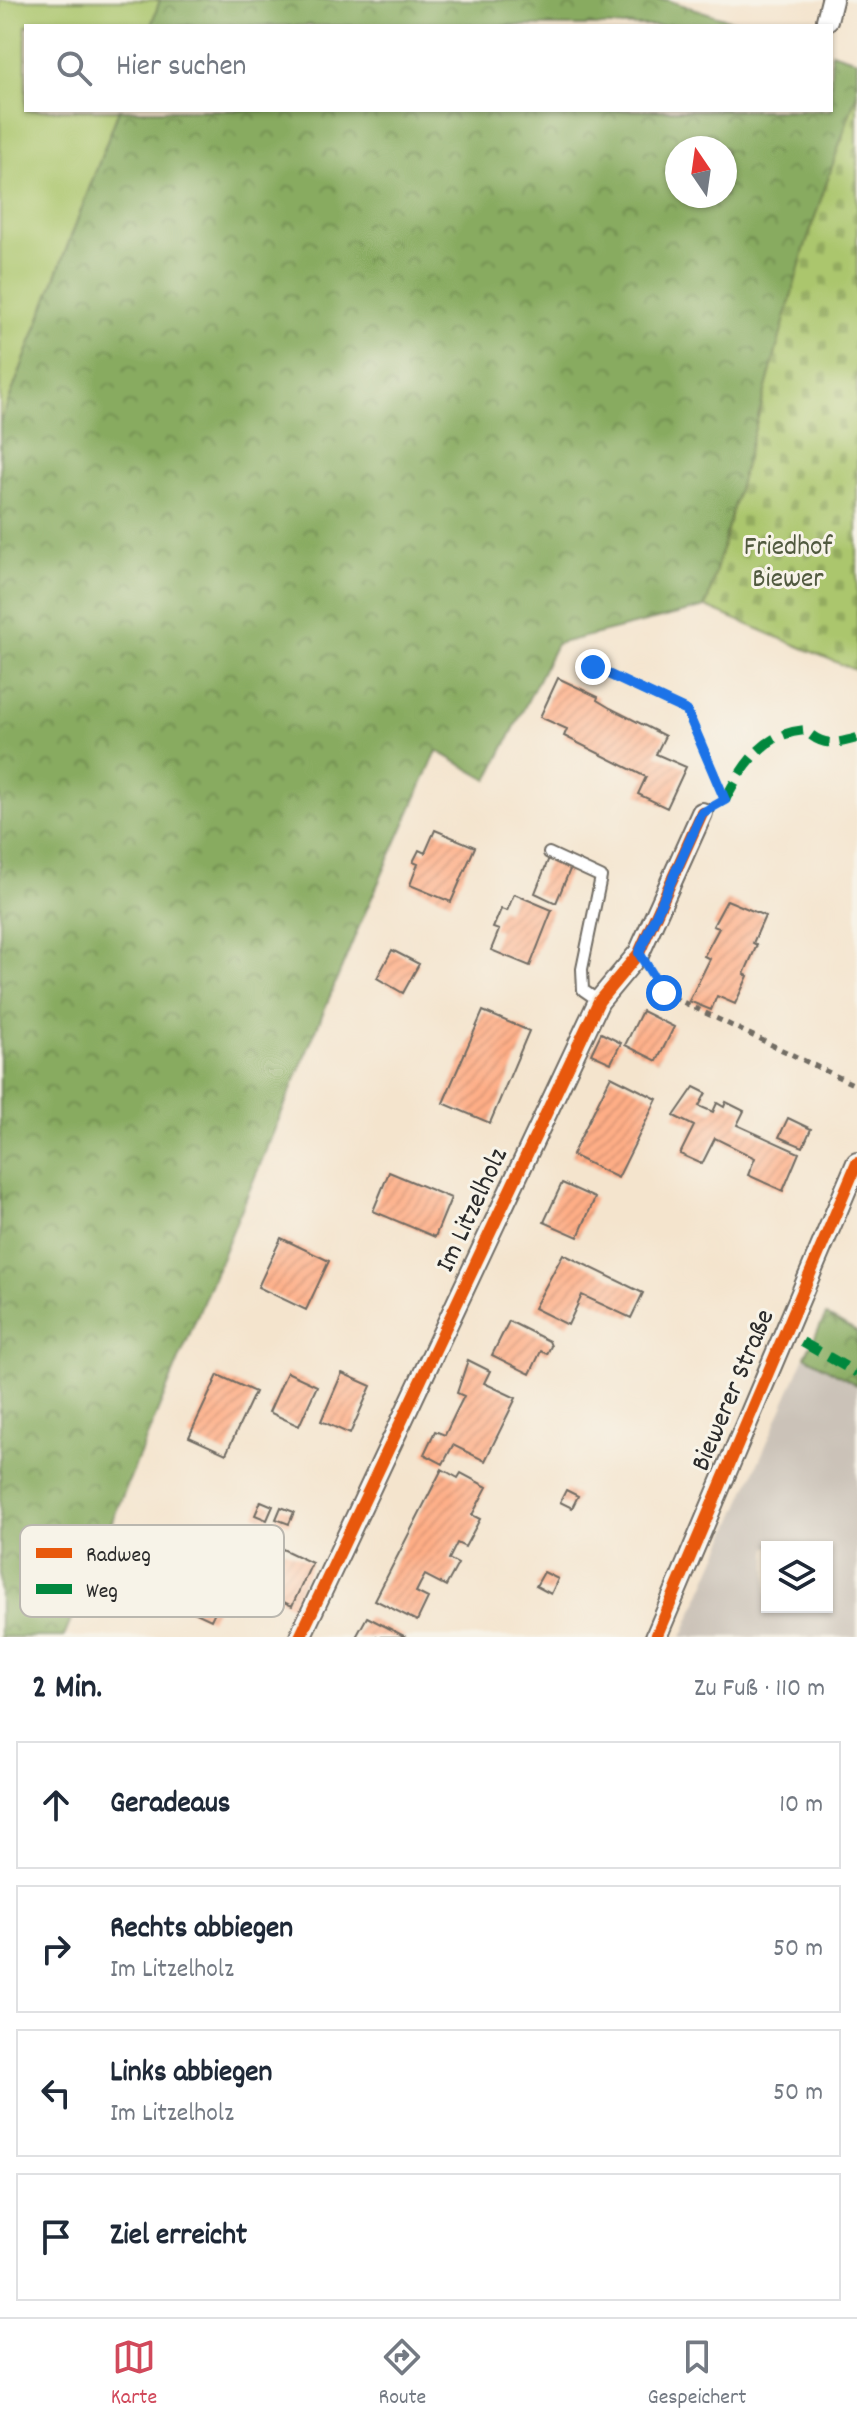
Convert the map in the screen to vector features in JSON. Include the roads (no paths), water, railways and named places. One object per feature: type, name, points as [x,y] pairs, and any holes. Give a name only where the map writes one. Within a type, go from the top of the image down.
[{"type":"street","name":"Im Litzelholz","points":[[300,1637],[599,1001],[639,953],[702,813]]},
{"type":"street","name":"Biewerer Straße","points":[[656,1637],[857,1163]]},
{"type":"lane","points":[[549,853],[601,877],[582,969],[583,990],[599,1001]]},
{"type":"park label","name":"Friedhof Biewer","points":[[788,565]]}]
